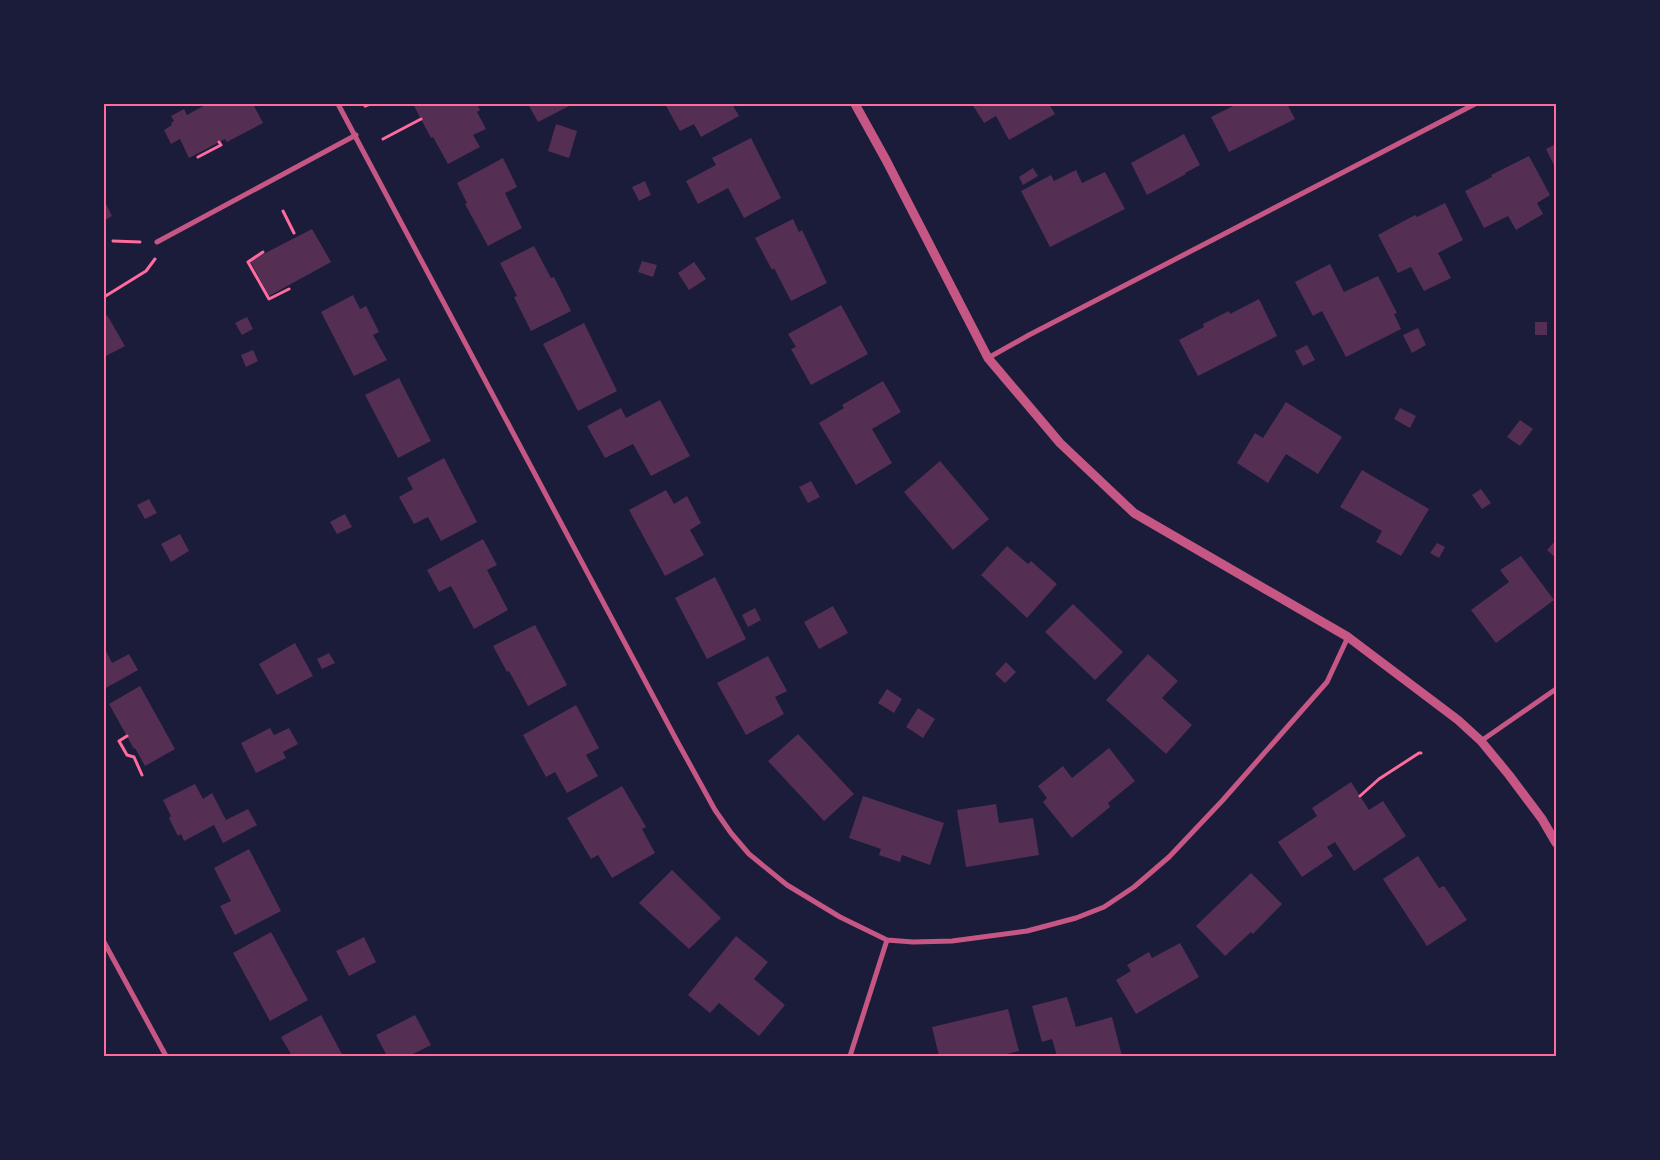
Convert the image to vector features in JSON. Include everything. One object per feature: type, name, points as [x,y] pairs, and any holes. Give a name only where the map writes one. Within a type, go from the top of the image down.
[{"type":"street","points":[[338,104],[715,810],[749,854],[787,885],[835,914],[887,940],[913,942],[952,941],[1027,931],[1076,918],[1104,907],[1134,887],[1169,857],[1222,802],[1327,682],[1348,637]]},
{"type":"street","points":[[855,104],[988,358],[1060,443],[1134,513],[1348,637],[1458,720],[1481,741],[1515,782],[1542,819],[1556,843]]},
{"type":"street","points":[[988,358],[1475,104]]},
{"type":"street","points":[[157,242],[356,135]]},
{"type":"street","points":[[1481,741],[1556,689]]},
{"type":"street","points":[[850,1056],[887,940]]},
{"type":"street","points":[[104,942],[166,1056]]},
{"type":"path","points":[[365,106],[370,104]]},
{"type":"path","points":[[383,138],[421,119]]},
{"type":"path","points":[[198,157],[221,145],[219,142]]},
{"type":"path","points":[[283,211],[294,233]]},
{"type":"path","points":[[113,241],[139,242]]},
{"type":"path","points":[[104,297],[146,271],[155,259],[157,242]]},
{"type":"path","points":[[264,252],[248,262],[269,299],[289,289]]},
{"type":"path","points":[[127,736],[119,741],[127,755],[134,757],[142,774]]},
{"type":"path","points":[[1360,796],[1379,779],[1421,753]]},
{"type":"building","points":[[207,104],[253,104],[263,123],[227,142],[225,139],[189,158],[180,139],[171,144],[164,130],[172,125],[171,123],[174,121],[171,116],[184,109],[187,115]]},
{"type":"building","points":[[413,104],[477,104],[480,110],[477,112],[486,129],[473,135],[480,147],[448,164],[433,137],[431,138]]},
{"type":"building","points":[[528,104],[573,104],[538,122]]},
{"type":"building","points":[[665,104],[732,104],[739,116],[701,137],[694,124],[680,131]]},
{"type":"building","points":[[972,104],[1049,104],[1055,114],[1009,140],[996,116],[984,123]]},
{"type":"building","points":[[1237,104],[1287,104],[1295,119],[1229,152],[1211,117]]},
{"type":"building","points":[[556,124],[577,131],[569,158],[548,151]]},
{"type":"building","points":[[1184,134],[1200,165],[1147,195],[1131,163]]},
{"type":"building","points":[[751,138],[781,198],[744,218],[728,188],[698,204],[686,181],[716,165],[712,158]]},
{"type":"building","points":[[1556,144],[1556,169],[1546,149]]},
{"type":"building","points":[[1529,156],[1550,195],[1537,203],[1543,214],[1516,230],[1508,216],[1484,228],[1465,191],[1492,177],[1491,175]]},
{"type":"building","points":[[503,158],[517,187],[505,193],[522,228],[488,246],[465,204],[467,203],[457,183]]},
{"type":"building","points":[[1033,168],[1038,176],[1023,185],[1019,177]]},
{"type":"building","points":[[1076,170],[1082,183],[1105,172],[1125,209],[1050,247],[1021,191],[1051,175],[1054,181]]},
{"type":"building","points":[[645,181],[651,195],[639,201],[632,187]]},
{"type":"building","points":[[104,200],[112,216],[104,221]]},
{"type":"building","points":[[1445,203],[1463,240],[1438,253],[1451,278],[1424,291],[1411,267],[1398,273],[1378,235],[1415,215],[1417,217]]},
{"type":"building","points":[[793,219],[799,232],[802,230],[827,283],[791,301],[774,268],[772,270],[755,238]]},
{"type":"building","points":[[312,229],[331,262],[269,296],[250,261]]},
{"type":"building","points":[[534,246],[551,278],[554,277],[571,311],[531,331],[514,297],[517,296],[500,263]]},
{"type":"building","points":[[642,261],[657,265],[653,277],[638,272]]},
{"type":"building","points":[[694,262],[706,279],[689,290],[678,273]]},
{"type":"building","points":[[1330,264],[1344,292],[1378,276],[1397,313],[1394,314],[1401,329],[1346,357],[1322,311],[1313,316],[1295,282]]},
{"type":"building","points":[[353,295],[360,309],[366,306],[379,332],[373,335],[387,360],[354,376],[321,312]]},
{"type":"building","points":[[1259,299],[1277,336],[1198,376],[1179,340],[1204,327],[1203,324],[1229,311],[1230,314]]},
{"type":"building","points":[[841,305],[868,354],[811,385],[791,349],[796,347],[788,334]]},
{"type":"building","points":[[107,315],[125,346],[104,357],[104,317]]},
{"type":"building","points":[[247,317],[253,329],[242,335],[235,323]]},
{"type":"building","points":[[1535,322],[1547,322],[1547,335],[1535,335]]},
{"type":"building","points":[[584,323],[617,391],[578,411],[543,344]]},
{"type":"building","points":[[1418,328],[1426,345],[1412,353],[1403,335]]},
{"type":"building","points":[[1307,345],[1315,360],[1303,366],[1295,351]]},
{"type":"building","points":[[253,350],[258,361],[246,367],[241,355]]},
{"type":"building","points":[[399,378],[431,441],[398,458],[365,395]]},
{"type":"building","points":[[883,381],[901,412],[872,429],[892,463],[856,485],[819,423],[844,408],[842,405]]},
{"type":"building","points":[[660,400],[690,456],[651,476],[633,444],[605,458],[587,426],[621,408],[626,418]]},
{"type":"building","points":[[1286,402],[1342,437],[1318,474],[1286,454],[1268,483],[1237,463],[1255,433],[1263,438]]},
{"type":"building","points":[[1400,408],[1416,416],[1410,428],[1394,419]]},
{"type":"building","points":[[1520,420],[1533,429],[1520,446],[1507,437]]},
{"type":"building","points":[[444,458],[477,522],[441,541],[428,517],[414,524],[399,497],[413,489],[407,478]]},
{"type":"building","points":[[940,461],[989,519],[953,550],[904,492]]},
{"type":"building","points":[[1362,470],[1429,509],[1401,556],[1376,542],[1382,531],[1340,507]]},
{"type":"building","points":[[811,481],[820,497],[808,503],[799,487]]},
{"type":"building","points":[[1481,489],[1491,503],[1482,509],[1472,495]]},
{"type":"building","points":[[666,490],[674,504],[687,496],[701,523],[690,530],[704,555],[665,576],[629,510]]},
{"type":"building","points":[[149,499],[157,513],[145,519],[137,505]]},
{"type":"building","points":[[345,514],[352,527],[337,534],[330,522]]},
{"type":"building","points":[[180,534],[189,551],[171,562],[161,544]]},
{"type":"building","points":[[483,539],[497,565],[487,570],[508,610],[474,629],[451,586],[439,592],[427,570]]},
{"type":"building","points":[[1556,540],[1556,558],[1547,550]]},
{"type":"building","points":[[1437,543],[1445,547],[1439,558],[1430,553]]},
{"type":"building","points":[[1007,546],[1028,564],[1031,561],[1057,584],[1027,618],[981,575]]},
{"type":"building","points":[[1521,556],[1554,600],[1496,643],[1471,610],[1509,582],[1500,570]]},
{"type":"building","points":[[715,577],[746,639],[707,659],[675,598]]},
{"type":"building","points":[[1073,604],[1123,652],[1095,680],[1045,632]]},
{"type":"building","points":[[833,606],[848,633],[819,649],[804,622]]},
{"type":"building","points":[[755,608],[761,620],[748,627],[742,615]]},
{"type":"building","points":[[535,625],[567,685],[528,706],[493,646]]},
{"type":"building","points":[[295,643],[313,676],[277,695],[259,664]]},
{"type":"building","points":[[104,647],[112,663],[129,654],[138,670],[104,689]]},
{"type":"building","points":[[329,653],[335,663],[322,669],[317,659]]},
{"type":"building","points":[[1148,654],[1178,681],[1162,698],[1192,725],[1166,754],[1106,700]]},
{"type":"building","points":[[768,656],[787,691],[775,697],[784,714],[746,735],[717,683]]},
{"type":"building","points":[[1006,662],[1016,672],[1005,683],[995,674]]},
{"type":"building","points":[[140,686],[175,749],[145,766],[109,704]]},
{"type":"building","points":[[887,689],[902,699],[894,713],[878,703]]},
{"type":"building","points":[[576,705],[599,748],[586,755],[598,776],[567,793],[555,772],[546,777],[523,735]]},
{"type":"building","points":[[918,708],[935,719],[923,738],[906,727]]},
{"type":"building","points":[[270,728],[274,735],[289,728],[298,744],[283,752],[286,758],[256,773],[241,743]]},
{"type":"building","points":[[798,734],[854,794],[824,821],[768,761]]},
{"type":"building","points":[[1109,748],[1135,781],[1108,803],[1110,807],[1072,838],[1043,802],[1047,798],[1038,786],[1063,766],[1072,778]]},
{"type":"building","points":[[1351,782],[1369,810],[1383,801],[1406,836],[1354,871],[1335,842],[1327,847],[1333,856],[1302,877],[1278,842],[1317,816],[1312,808]]},
{"type":"building","points":[[195,784],[203,799],[212,793],[226,820],[248,809],[257,825],[223,843],[214,825],[184,841],[181,834],[178,836],[163,800]]},
{"type":"building","points":[[622,786],[646,827],[642,829],[655,853],[612,878],[598,855],[591,859],[567,818]]},
{"type":"building","points":[[863,796],[944,823],[930,865],[902,855],[900,862],[879,855],[881,849],[849,838]]},
{"type":"building","points":[[996,804],[999,823],[1033,818],[1039,855],[966,867],[957,810]]},
{"type":"building","points":[[249,849],[281,911],[235,935],[220,906],[231,901],[214,868]]},
{"type":"building","points":[[1418,856],[1439,888],[1444,886],[1467,920],[1427,946],[1383,879]]},
{"type":"building","points":[[672,870],[721,918],[689,949],[639,903]]},
{"type":"building","points":[[1251,873],[1282,904],[1253,934],[1251,932],[1225,956],[1196,926]]},
{"type":"building","points":[[271,932],[308,1000],[270,1021],[233,953]]},
{"type":"building","points":[[736,936],[768,962],[754,979],[785,1005],[759,1036],[719,1003],[710,1013],[688,995]]},
{"type":"building","points":[[364,937],[376,962],[349,976],[336,951]]},
{"type":"building","points":[[1180,943],[1199,977],[1136,1014],[1116,980],[1131,971],[1127,965],[1149,952],[1152,958]]},
{"type":"building","points":[[1067,997],[1076,1027],[1112,1017],[1122,1056],[1057,1056],[1052,1039],[1042,1042],[1032,1006]]},
{"type":"building","points":[[1008,1009],[1019,1051],[999,1056],[939,1056],[932,1027]]},
{"type":"building","points":[[321,1015],[343,1056],[292,1056],[281,1037]]},
{"type":"building","points":[[415,1015],[431,1045],[409,1056],[387,1056],[376,1035]]}]
